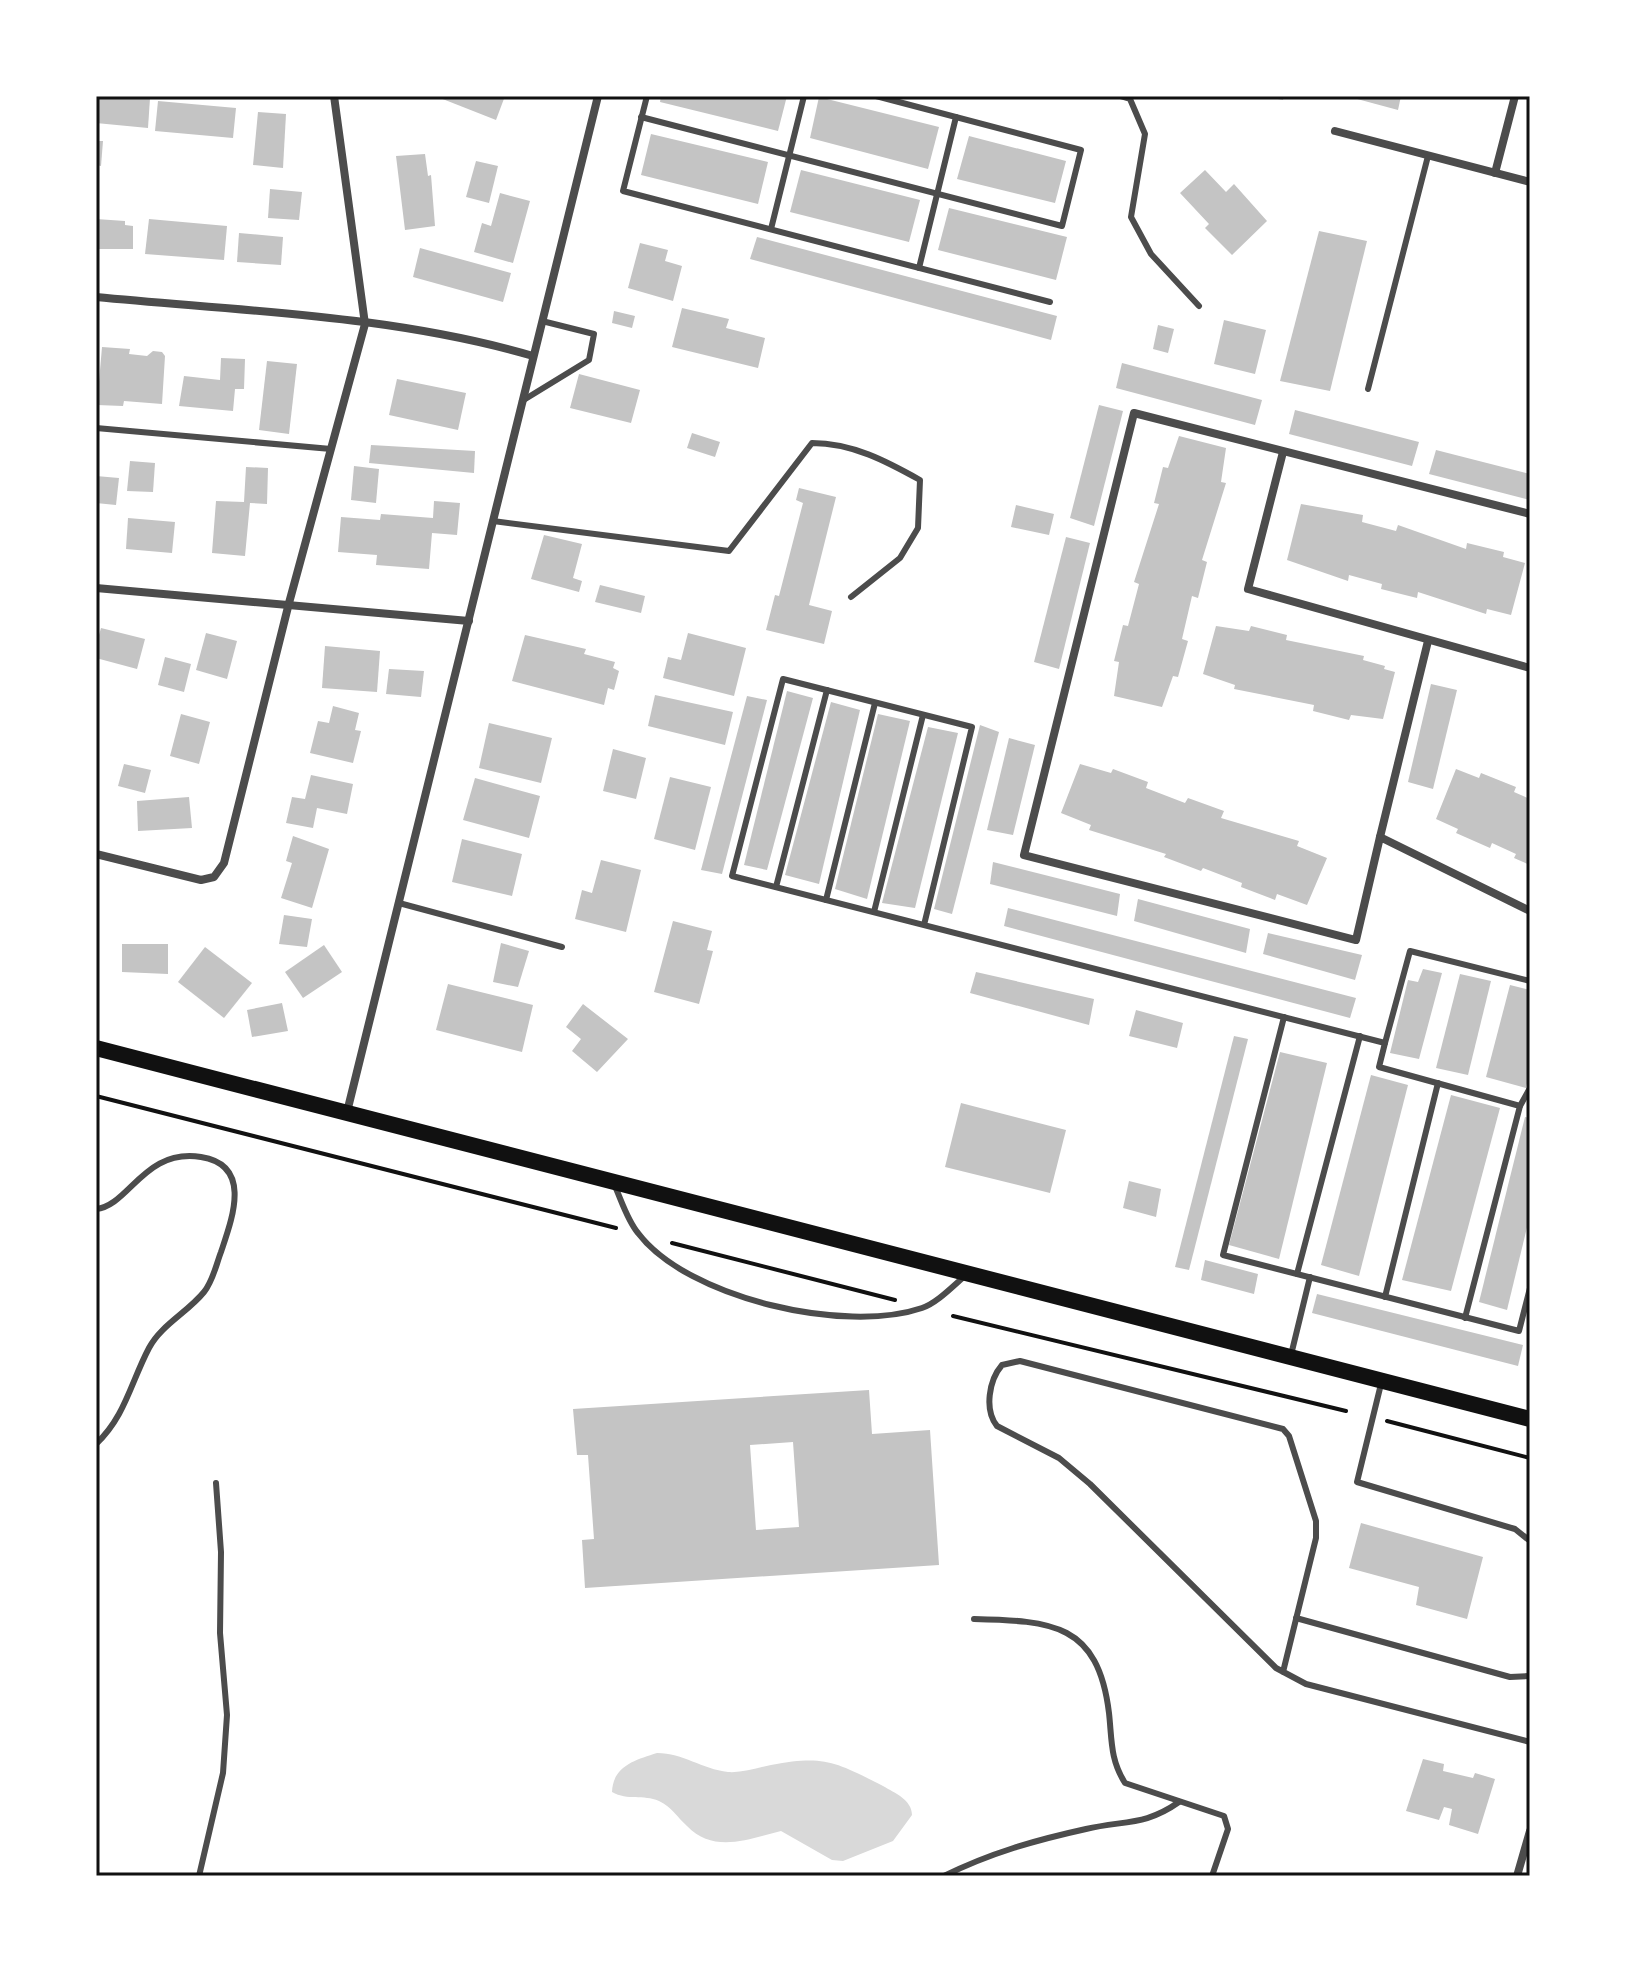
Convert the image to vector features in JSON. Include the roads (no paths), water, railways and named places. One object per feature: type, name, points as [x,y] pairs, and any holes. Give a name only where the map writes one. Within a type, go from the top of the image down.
[{"type":"main road","points":[[96,1048],[1530,1419]]},
{"type":"street","points":[[96,854],[201,880],[214,877],[224,863],[289,603],[365,324],[334,96]]},
{"type":"street","points":[[347,1112],[598,96]]},
{"type":"street","points":[[1495,173],[1515,96]]},
{"type":"street","points":[[1335,131],[1530,182]]},
{"type":"street","points":[[96,297],[365,324],[501,347],[533,356]]},
{"type":"street","points":[[1428,641],[1356,940],[1024,855],[1134,413],[1530,514]]},
{"type":"street","points":[[1283,452],[1248,589],[1530,668]]},
{"type":"street","points":[[96,588],[469,621]]},
{"type":"street","points":[[1380,837],[1530,911]]},
{"type":"street","points":[[1517,1876],[1530,1831]]},
{"type":"lane","points":[[647,96],[623,191],[1050,302]]},
{"type":"lane","points":[[771,229],[804,96]]},
{"type":"lane","points":[[641,117],[1062,226],[1081,150],[876,96]]},
{"type":"lane","points":[[1120,96],[1130,99],[1145,134],[1131,217],[1151,254],[1199,306]]},
{"type":"lane","points":[[919,268],[956,117]]},
{"type":"lane","points":[[1368,389],[1428,156]]},
{"type":"lane","points":[[522,401],[589,360],[594,334],[542,321]]},
{"type":"lane","points":[[96,428],[331,449]]},
{"type":"lane","points":[[493,521],[729,551],[812,443],[836,443],[889,462],[920,480],[918,528],[900,558],[851,597]]},
{"type":"lane","points":[[924,925],[972,727],[783,679],[732,876],[1385,1043]]},
{"type":"lane","points":[[776,887],[827,690]]},
{"type":"lane","points":[[826,900],[875,703]]},
{"type":"lane","points":[[874,912],[923,715]]},
{"type":"lane","points":[[399,903],[562,947]]},
{"type":"lane","points":[[1520,1106],[1379,1067],[1410,951],[1530,981]]},
{"type":"lane","points":[[1284,1017],[1223,1255],[1519,1331],[1530,1288]]},
{"type":"lane","points":[[1297,1274],[1360,1036]]},
{"type":"lane","points":[[1385,1297],[1438,1083]]},
{"type":"lane","points":[[1465,1318],[1520,1106],[1530,1088]]},
{"type":"lane","points":[[96,1209],[115,1200],[155,1165],[181,1156],[217,1161],[230,1173],[237,1200],[206,1290],[162,1330],[149,1347],[113,1427],[96,1444]]},
{"type":"lane","points":[[612,1180],[638,1234],[678,1267],[741,1297],[780,1308],[845,1317],[889,1315],[925,1308],[969,1273]]},
{"type":"lane","points":[[1291,1357],[1310,1277]]},
{"type":"lane","points":[[1283,1672],[1316,1538],[1316,1521],[1289,1436],[1283,1429],[1020,1361],[1008,1361],[998,1369],[988,1403],[997,1426],[1059,1458],[1090,1484],[1283,1672],[1306,1684],[1530,1742]]},
{"type":"lane","points":[[1382,1381],[1357,1482],[1515,1529],[1530,1541]]},
{"type":"lane","points":[[199,1876],[223,1773],[227,1715],[220,1633],[221,1552],[216,1483]]},
{"type":"lane","points":[[1296,1618],[1510,1677],[1530,1676]]},
{"type":"lane","points":[[974,1619],[1030,1620],[1076,1635],[1088,1648],[1103,1681],[1113,1764],[1125,1783],[1224,1816],[1228,1829],[1212,1876]]},
{"type":"lane","points":[[944,1876],[977,1860],[1033,1841],[1155,1818],[1179,1802]]}]
